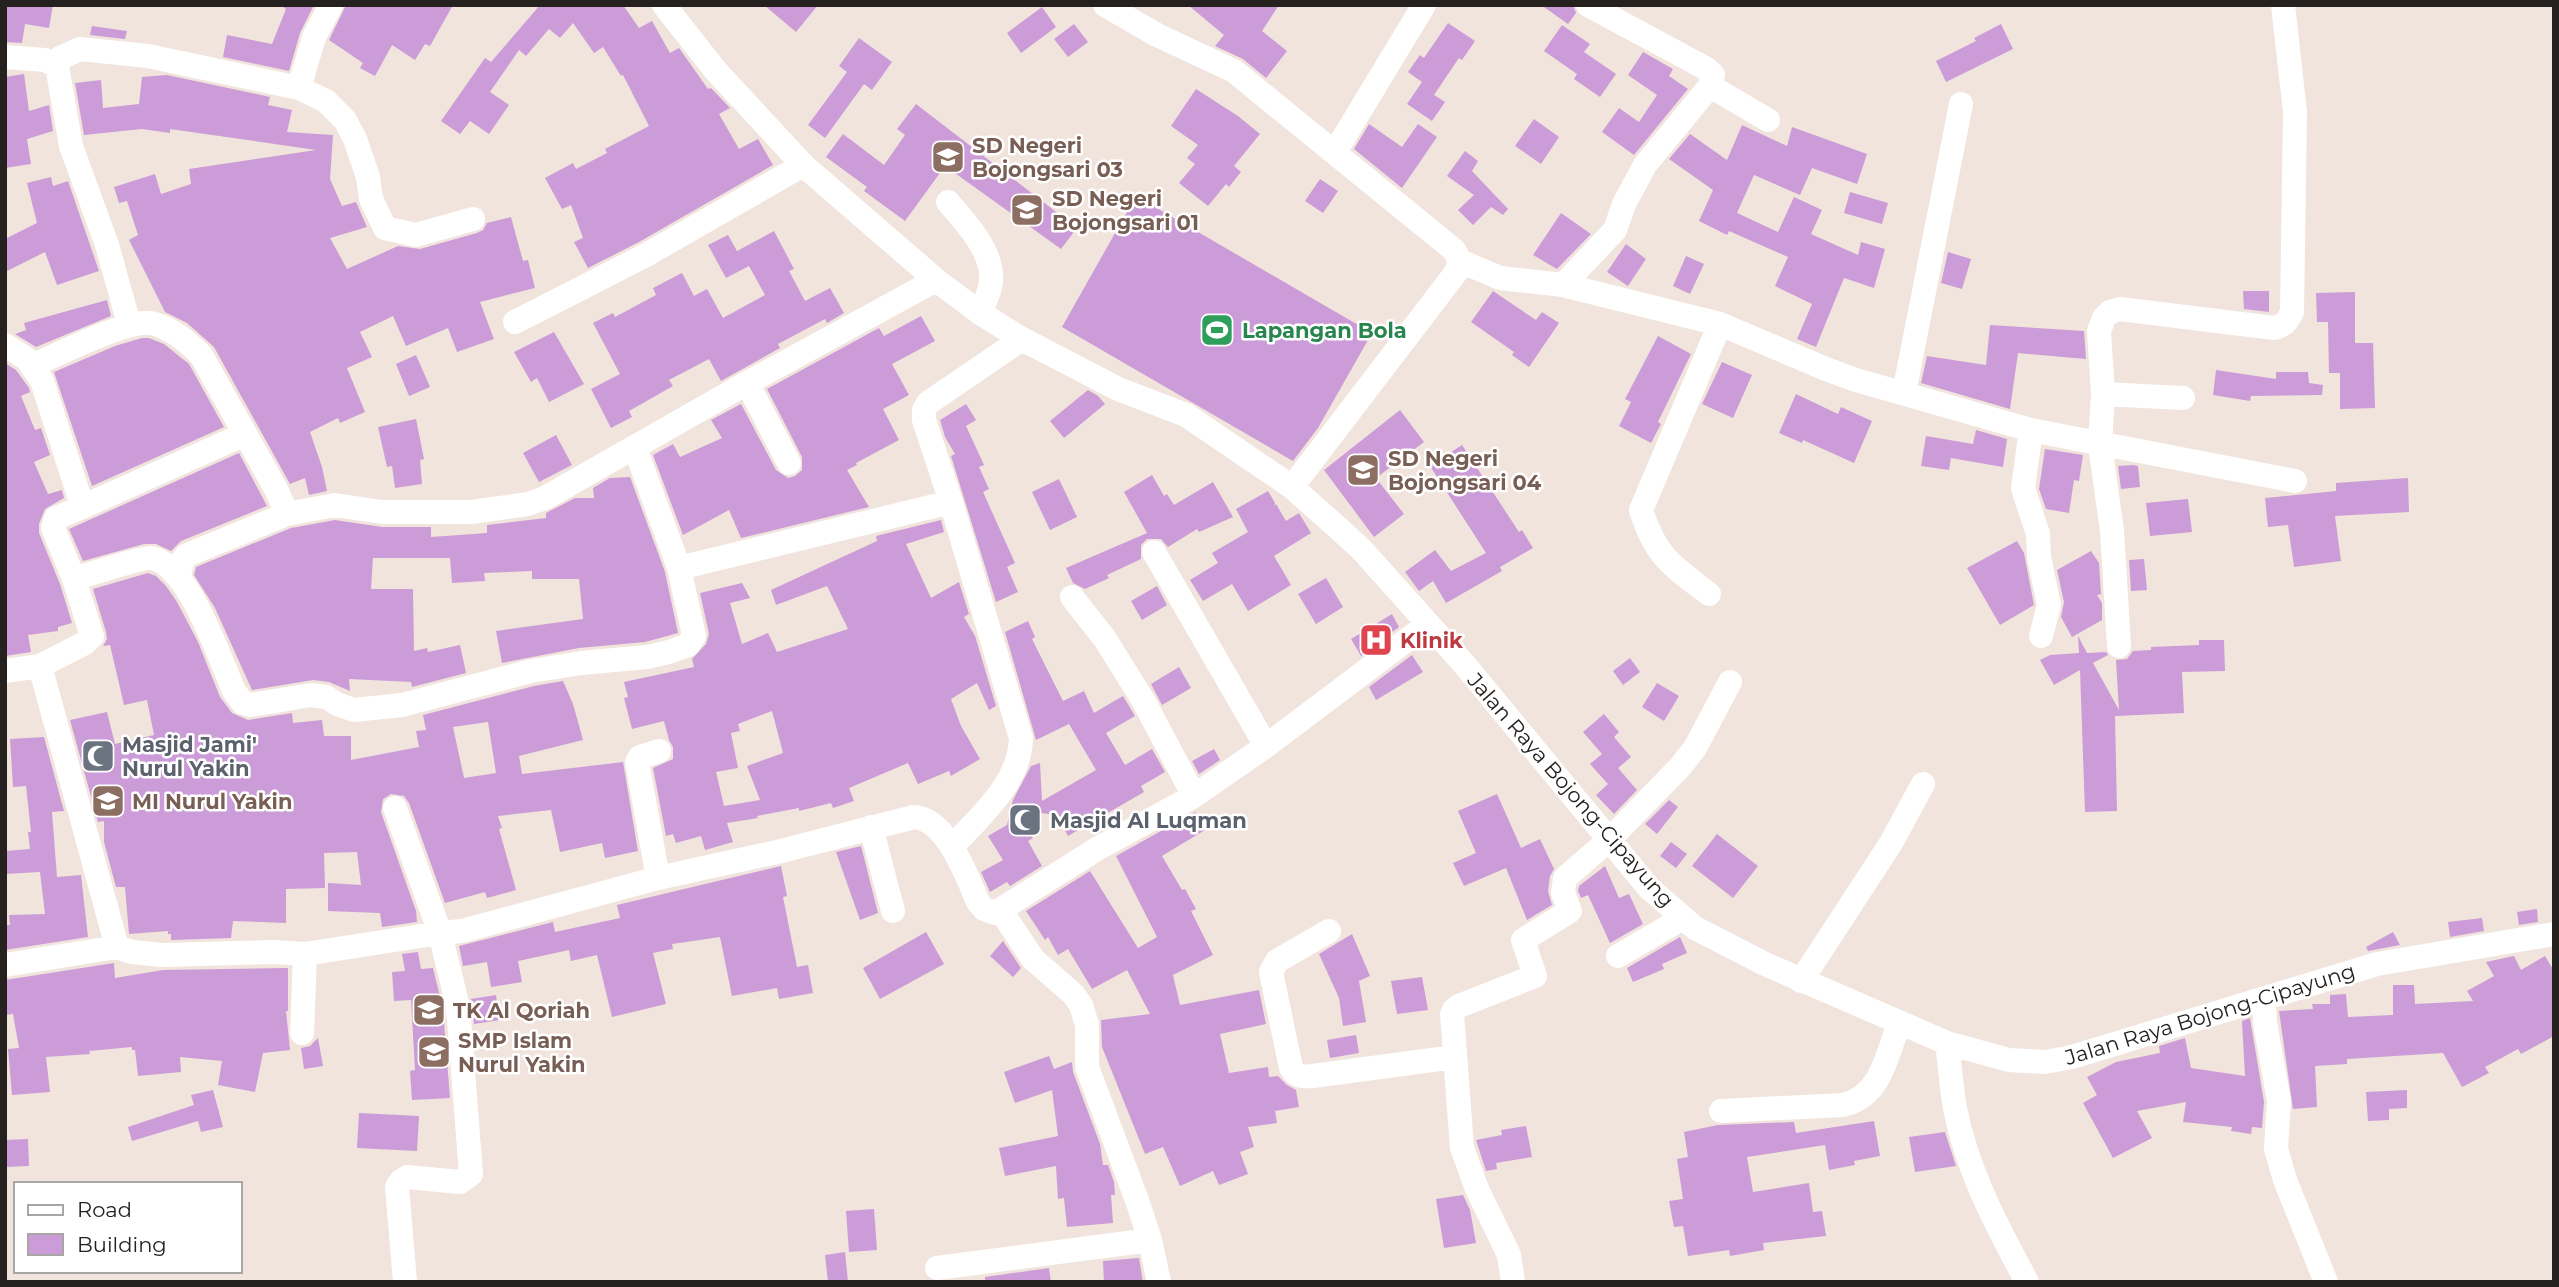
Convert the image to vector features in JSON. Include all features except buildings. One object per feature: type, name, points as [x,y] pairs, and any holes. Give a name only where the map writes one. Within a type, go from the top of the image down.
[{"type":"street","points":[[299,88],[314,37],[331,5]]},
{"type":"street","name":"Jalan Raya Bojong-Cipayung","points":[[664,5],[716,71],[803,165],[936,280],[1022,340],[1118,389],[1186,415],[1292,488],[1362,550],[1428,624],[1649,888],[1683,918],[1713,939],[1801,981],[1947,1043],[2009,1060],[2045,1062],[2072,1057],[2377,964],[2554,934]]},
{"type":"street","points":[[1105,5],[1157,35],[1234,71],[1454,250],[1460,261],[1500,278],[1563,285],[1720,324],[1826,369],[2031,430],[2295,481]]},
{"type":"street","points":[[1335,152],[1423,5]]},
{"type":"street","points":[[1563,285],[1615,230],[1625,204],[1646,165],[1710,86],[1713,75],[1707,69],[1588,5]]},
{"type":"street","points":[[2119,646],[2112,531],[2100,444],[2103,394],[2099,331],[2104,317],[2120,309],[2274,328],[2283,326],[2292,312],[2295,112],[2283,5]]},
{"type":"street","points":[[129,324],[107,245],[71,146],[57,66],[60,58],[80,49],[148,57],[299,88],[326,101],[345,120],[359,150],[372,199],[385,228],[416,235],[473,219]]},
{"type":"street","points":[[5,57],[45,60],[57,66]]},
{"type":"street","points":[[1710,86],[1768,120]]},
{"type":"street","points":[[1904,393],[1961,104]]},
{"type":"street","points":[[515,322],[646,255],[803,165]]},
{"type":"street","points":[[948,202],[976,236],[989,262],[991,282],[980,313]]},
{"type":"street","points":[[1292,488],[1457,271],[1460,261]]},
{"type":"street","points":[[180,576],[182,561],[187,555],[287,514],[335,505],[382,512],[471,512],[528,504],[545,498],[936,280]]},
{"type":"street","points":[[31,363],[129,324],[148,322],[187,341],[201,355],[287,514]]},
{"type":"street","points":[[1709,594],[1668,563],[1650,539],[1641,510],[1720,324]]},
{"type":"street","points":[[953,846],[1002,792],[1020,755],[1021,738],[924,420],[924,410],[928,403],[1022,340]]},
{"type":"street","points":[[5,345],[31,363],[45,390],[80,508]]},
{"type":"street","points":[[747,383],[789,463]]},
{"type":"street","points":[[2103,394],[2183,398]]},
{"type":"street","points":[[2031,430],[2023,488],[2038,534],[2039,556],[2049,605],[2041,635]]},
{"type":"street","points":[[5,671],[40,666],[85,643],[92,636],[53,523],[56,518],[245,434]]},
{"type":"street","points":[[74,579],[150,557],[169,565],[180,576],[190,593],[234,691],[243,703],[251,705],[312,695],[326,697],[337,705],[354,710],[402,705],[531,671],[647,657],[683,648],[694,636],[679,568],[635,448]]},
{"type":"street","points":[[679,568],[951,502]]},
{"type":"street","points":[[1154,552],[1266,746]]},
{"type":"street","points":[[1072,597],[1105,639],[1143,700],[1194,796]]},
{"type":"street","points":[[5,964],[117,947],[132,952],[162,955],[261,952],[305,954],[462,932],[658,878],[920,817],[953,846],[978,902],[989,912],[1001,911],[1097,849],[1194,796],[1266,746],[1428,624]]},
{"type":"street","points":[[40,666],[117,947]]},
{"type":"street","points":[[1513,1282],[1509,1255],[1477,1189],[1462,1148],[1451,1020],[1454,1010],[1535,976],[1523,940],[1570,911],[1563,893],[1565,878],[1610,839],[1680,767],[1695,748],[1730,682]]},
{"type":"street","points":[[658,878],[637,762],[640,757],[659,751]]},
{"type":"street","points":[[1801,981],[1891,843],[1923,784]]},
{"type":"street","points":[[395,808],[440,933],[458,1007],[471,1174],[460,1182],[407,1177],[397,1187],[405,1282]]},
{"type":"street","points":[[872,827],[892,911]]},
{"type":"street","points":[[1001,911],[1033,959],[1073,994],[1081,1005],[1087,1025],[1089,1075],[1150,1240],[1159,1282]]},
{"type":"street","points":[[1618,956],[1683,918]]},
{"type":"street","points":[[1329,931],[1277,961],[1271,972],[1294,1073],[1304,1077],[1454,1057]]},
{"type":"street","points":[[302,1033],[305,954]]},
{"type":"street","points":[[2264,999],[2265,1023],[2279,1101],[2276,1149],[2285,1180],[2326,1282]]},
{"type":"street","points":[[1721,1111],[1854,1103],[1864,1097],[1879,1078],[1899,1023]]},
{"type":"street","points":[[1947,1043],[1955,1108],[1977,1183],[2027,1282]]},
{"type":"street","points":[[937,1268],[1150,1240]]},
{"type":"place","name":"SD Negeri Bojongsari 03","points":[[948,157]]},
{"type":"place","name":"SD Negeri Bojongsari 01","points":[[1027,210]]},
{"type":"place","name":"Lapangan Bola","points":[[1217,330]]},
{"type":"place","name":"SD Negeri Bojongsari 04","points":[[1363,470]]},
{"type":"place","name":"Klinik","points":[[1376,640]]},
{"type":"place","name":"Masjid Jami' Nurul Yakin","points":[[98,756]]},
{"type":"place","name":"MI Nurul Yakin","points":[[108,801]]},
{"type":"place","name":"Masjid Al Luqman","points":[[1025,820]]},
{"type":"place","name":"TK Al Qoriah","points":[[429,1010]]},
{"type":"place","name":"SMP Islam Nurul Yakin","points":[[434,1052]]}]
